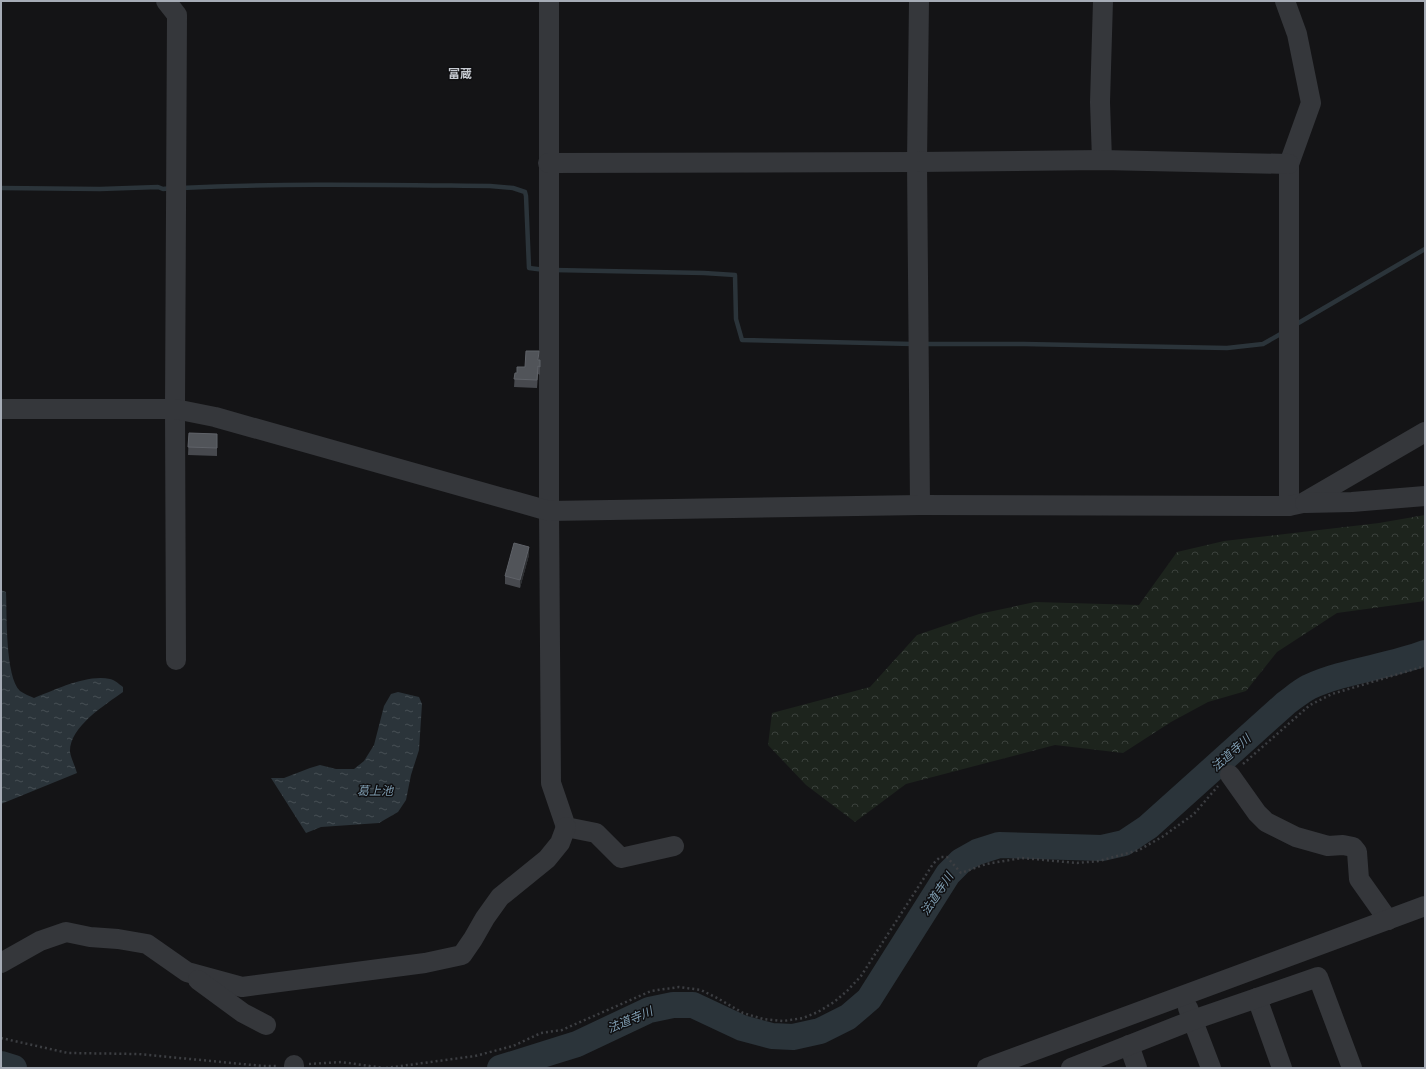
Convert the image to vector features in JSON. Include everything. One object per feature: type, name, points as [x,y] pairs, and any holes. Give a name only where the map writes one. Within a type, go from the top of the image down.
[{"type":"street","points":[[166,1],[177,15],[175,409],[176,660]]},
{"type":"street","points":[[187,972],[242,987],[425,963],[462,955],[500,897],[547,859],[560,843],[566,827],[551,783],[548,163],[549,1]]},
{"type":"street","points":[[919,1],[917,162],[920,505]]},
{"type":"street","points":[[1102,160],[1100,102],[1103,1]]},
{"type":"street","points":[[1285,1],[1297,34],[1311,103],[1289,164],[1296,505]]},
{"type":"street","points":[[548,163],[1102,160],[1289,164]]},
{"type":"street","points":[[1,409],[175,409],[214,417],[549,511],[920,505],[1296,505],[1425,496]]},
{"type":"street","points":[[1296,505],[1425,432]]},
{"type":"street","points":[[1230,775],[1257,813],[1266,822],[1296,837],[1328,846],[1343,845],[1353,847],[1357,852],[1359,879],[1388,920]]},
{"type":"street","points":[[566,827],[596,833],[621,858],[674,846]]},
{"type":"street","points":[[987,1068],[1425,906]]},
{"type":"street","points":[[1,963],[40,941],[66,932],[90,937],[118,939],[147,944],[243,1013],[266,1025]]},
{"type":"street","points":[[1052,1044],[1063,1068],[1129,1045],[1192,1020],[1318,977],[1348,1067]]},
{"type":"street","points":[[1183,995],[1211,1068]]},
{"type":"street","points":[[1257,998],[1282,1068]]},
{"type":"street","points":[[1129,1045],[1137,1068]]},
{"type":"path","points":[[1,1038],[68,1053],[138,1054],[263,1066],[294,1066],[341,1062],[385,1068],[475,1056],[513,1046],[541,1033],[562,1030],[651,991],[679,987],[701,990],[719,998],[743,1013],[763,1020],[783,1021],[803,1018],[818,1012],[834,1002],[847,992],[861,976],[933,864],[940,857],[947,857],[961,873],[986,864],[1022,858],[1077,863],[1099,861],[1138,850],[1162,837],[1194,814],[1230,775],[1310,705],[1332,694],[1425,666]]},
{"type":"green space","points":[[1425,515],[1425,601],[1337,613],[1277,652],[1246,691],[1208,702],[1171,722],[1123,753],[1055,745],[906,784],[855,822],[806,785],[768,745],[772,713],[870,687],[917,635],[979,614],[1035,602],[1139,605],[1177,552],[1224,541],[1379,523]]},
{"type":"water","points":[[1,590],[6,592],[9,659],[15,684],[20,691],[34,698],[81,681],[101,678],[115,681],[123,687],[123,692],[98,710],[75,734],[71,743],[70,752],[77,773],[1,804]]},
{"type":"water","name":"葛上池","points":[[398,692],[419,697],[422,704],[419,750],[411,775],[406,800],[398,812],[379,823],[321,827],[306,833],[271,778],[284,778],[320,765],[336,769],[354,769],[364,761],[374,745],[384,706],[391,694]]},
{"type":"building","points":[[526,351],[539,351],[538,360],[540,360],[540,367],[538,366],[537,380],[514,379],[515,373],[517,373],[517,367],[525,367]]},
{"type":"building","points":[[189,433],[217,434],[217,448],[188,447]]},
{"type":"building","points":[[514,543],[529,547],[520,580],[505,576]]},
{"type":"waterway","points":[[181,188],[258,185],[490,186],[513,188],[525,192],[526,196],[529,268],[545,270]]},
{"type":"waterway","points":[[1,188],[172,188]]},
{"type":"waterway","points":[[1295,325],[1425,249]]},
{"type":"waterway","points":[[554,270],[735,275],[736,319],[742,340],[913,344]]},
{"type":"waterway","points":[[923,344],[1024,344],[1227,348],[1263,344],[1284,332]]},
{"type":"waterway","name":"法道寺川","points":[[500,1068],[577,1044],[649,1010],[673,1005],[693,1005],[742,1028],[772,1036],[793,1037],[820,1031],[848,1017],[869,999],[948,874],[961,861],[977,852],[999,845],[1102,848],[1124,843],[1148,827],[1286,703],[1303,690],[1336,677],[1425,653]]},
{"type":"waterway","points":[[1,1064],[14,1068]]},
{"type":"district","name":"富蔵","points":[[460,74]]}]
